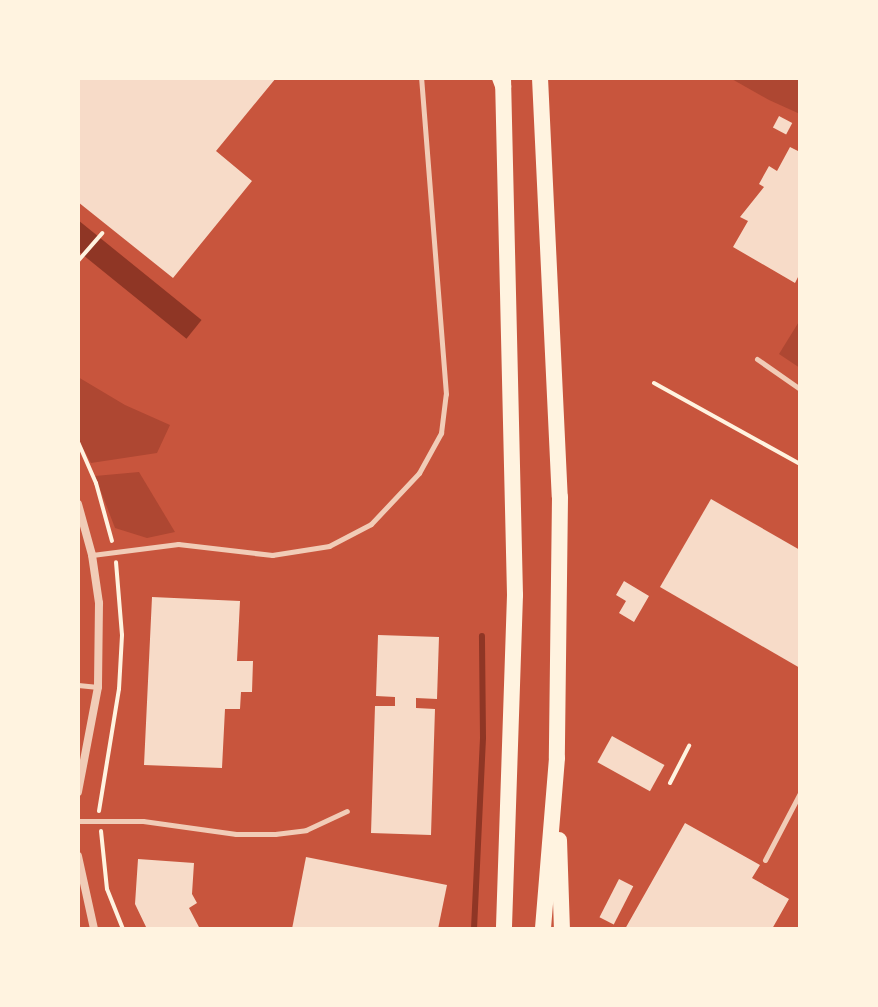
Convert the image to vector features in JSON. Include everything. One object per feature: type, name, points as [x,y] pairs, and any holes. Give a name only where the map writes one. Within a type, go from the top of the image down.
[{"type":"main road","points":[[540,78],[560,497],[557,758],[562,929]]},
{"type":"main road","points":[[502,81],[515,595],[504,929]]},
{"type":"main road","points":[[543,929],[557,758]]},
{"type":"street","points":[[78,504],[92,555],[99,603],[98,687],[78,792]]},
{"type":"street","points":[[78,856],[94,929]]},
{"type":"lane","points":[[92,555],[166,545],[272,555],[329,546],[371,524],[419,473],[441,433],[446,394],[421,78]]},
{"type":"lane","points":[[757,359],[800,389]]},
{"type":"lane","points":[[78,685],[98,687]]},
{"type":"lane","points":[[765,860],[800,793]]},
{"type":"lane","points":[[78,821],[143,821],[236,834],[275,834],[306,830],[347,811]]},
{"type":"path","points":[[78,261],[102,233]]},
{"type":"path","points":[[654,383],[800,464]]},
{"type":"path","points":[[670,783],[689,746]]},
{"type":"path","points":[[107,889],[123,929]]},
{"type":"shaded area","points":[[730,78],[800,78],[800,114],[769,100]]},
{"type":"shaded area","points":[[78,220],[202,320],[186,339],[78,251]]},
{"type":"shaded area","points":[[800,320],[800,368],[779,354]]},
{"type":"shaded area","points":[[78,377],[125,405],[170,425],[157,453],[91,463],[78,439]]},
{"type":"shaded area","points":[[139,472],[175,532],[147,538],[115,528],[95,476]]},
{"type":"building","points":[[78,78],[276,78],[216,151],[252,181],[173,278],[78,202]]},
{"type":"building","points":[[779,116],[792,123],[786,135],[773,127]]},
{"type":"building","points":[[790,147],[800,152],[800,273],[795,283],[733,247],[748,221],[740,217],[764,187],[759,184],[769,166],[777,171]]},
{"type":"building","points":[[711,499],[800,550],[800,668],[660,587]]},
{"type":"building","points":[[624,581],[649,596],[634,622],[619,613],[626,601],[616,595]]},
{"type":"building","points":[[152,597],[240,601],[237,661],[253,661],[252,692],[241,692],[240,709],[225,709],[222,768],[144,765]]},
{"type":"building","points":[[378,635],[439,637],[437,699],[416,698],[416,708],[435,709],[431,835],[371,833],[375,706],[395,706],[395,697],[376,696]]},
{"type":"building","points":[[612,736],[664,765],[650,791],[597,762]]},
{"type":"building","points":[[685,823],[760,865],[752,878],[789,899],[772,929],[625,929]]},
{"type":"building","points":[[306,857],[447,885],[438,929],[292,929]]},
{"type":"building","points":[[138,859],[194,863],[192,894],[197,903],[189,908],[200,929],[147,929],[135,904]]},
{"type":"building","points":[[619,879],[633,886],[614,925],[599,917]]},
{"type":"waterway","points":[[474,929],[483,737],[482,636]]}]
